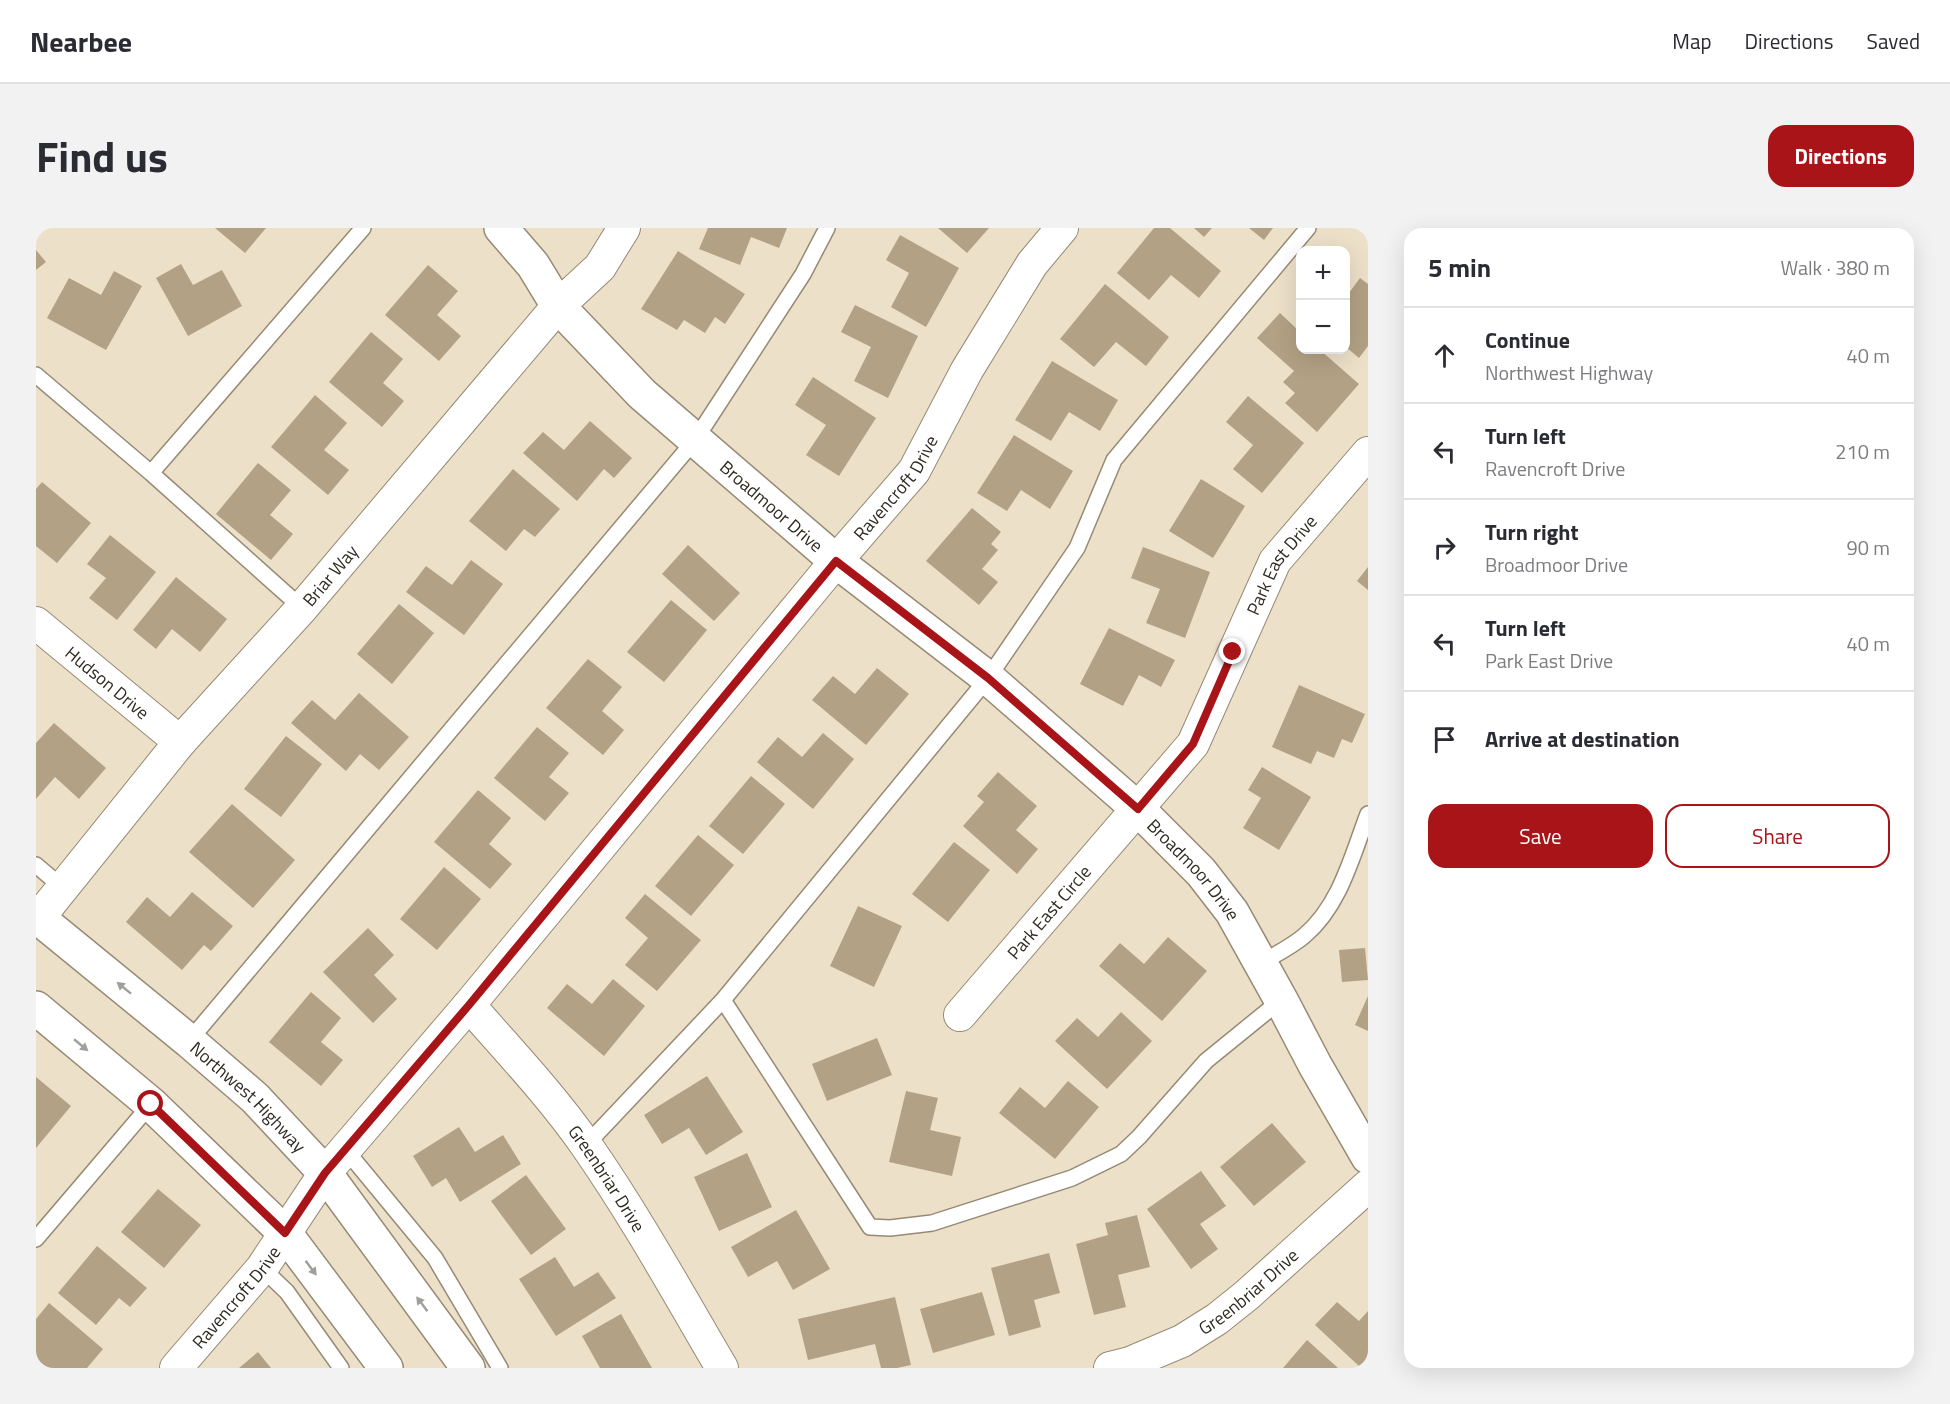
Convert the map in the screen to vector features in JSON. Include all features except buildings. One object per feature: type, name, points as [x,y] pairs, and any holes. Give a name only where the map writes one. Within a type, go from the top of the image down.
[{"type":"street","name":"Broadmoor Drive","points":[[501,228],[533,265],[558,306],[642,394],[836,561],[988,678],[1138,809],[1208,880],[1232,912],[1368,1157]]},
{"type":"street","name":"Briar Way","points":[[37,918],[180,742],[302,608],[558,306],[600,267],[624,228]]},
{"type":"street","name":"Ravencroft Drive","points":[[176,1368],[262,1268],[335,1161],[469,1005],[836,561],[914,471],[967,370],[1032,264],[1062,228]]},
{"type":"street","name":"Park East Drive","points":[[1138,809],[1193,744],[1275,561],[1368,453]]},
{"type":"street","name":"Hudson Drive","points":[[36,623],[180,742]]},
{"type":"street","name":"Park East Circle","points":[[960,1015],[1138,809]]},
{"type":"street","name":"Northwest Highway","points":[[37,918],[335,1161],[468,1368]]},
{"type":"street","name":"Greenbriar Drive","points":[[469,1005],[552,1100],[586,1145],[646,1237],[722,1368]]},
{"type":"street","points":[[36,1008],[151,1104],[285,1233],[386,1368]]},
{"type":"street","name":"Greenbriar Drive","points":[[1110,1368],[1130,1363],[1182,1341],[1217,1319],[1247,1295],[1368,1186]]},
{"type":"lane","points":[[151,473],[363,228]]},
{"type":"lane","points":[[189,1041],[695,440],[803,274],[827,228]]},
{"type":"lane","points":[[586,1145],[723,1000],[988,678],[1077,548],[1114,460],[1308,228]]},
{"type":"lane","points":[[36,375],[151,473],[302,608]]},
{"type":"lane","points":[[1260,964],[1303,937],[1336,897],[1368,813]]},
{"type":"lane","points":[[36,865],[63,888]]},
{"type":"lane","points":[[723,1000],[870,1227],[890,1228],[932,1223],[1072,1178],[1121,1154],[1139,1137],[1206,1061],[1281,1000]]},
{"type":"lane","points":[[36,1239],[151,1104]]},
{"type":"lane","points":[[335,1161],[435,1258],[500,1368]]},
{"type":"lane","points":[[262,1268],[287,1292],[341,1368]]},
{"type":"route","points":[[151,1104],[285,1233],[325,1173],[469,1005],[836,561],[988,678],[1138,809],[1193,744],[1233,652]]}]
